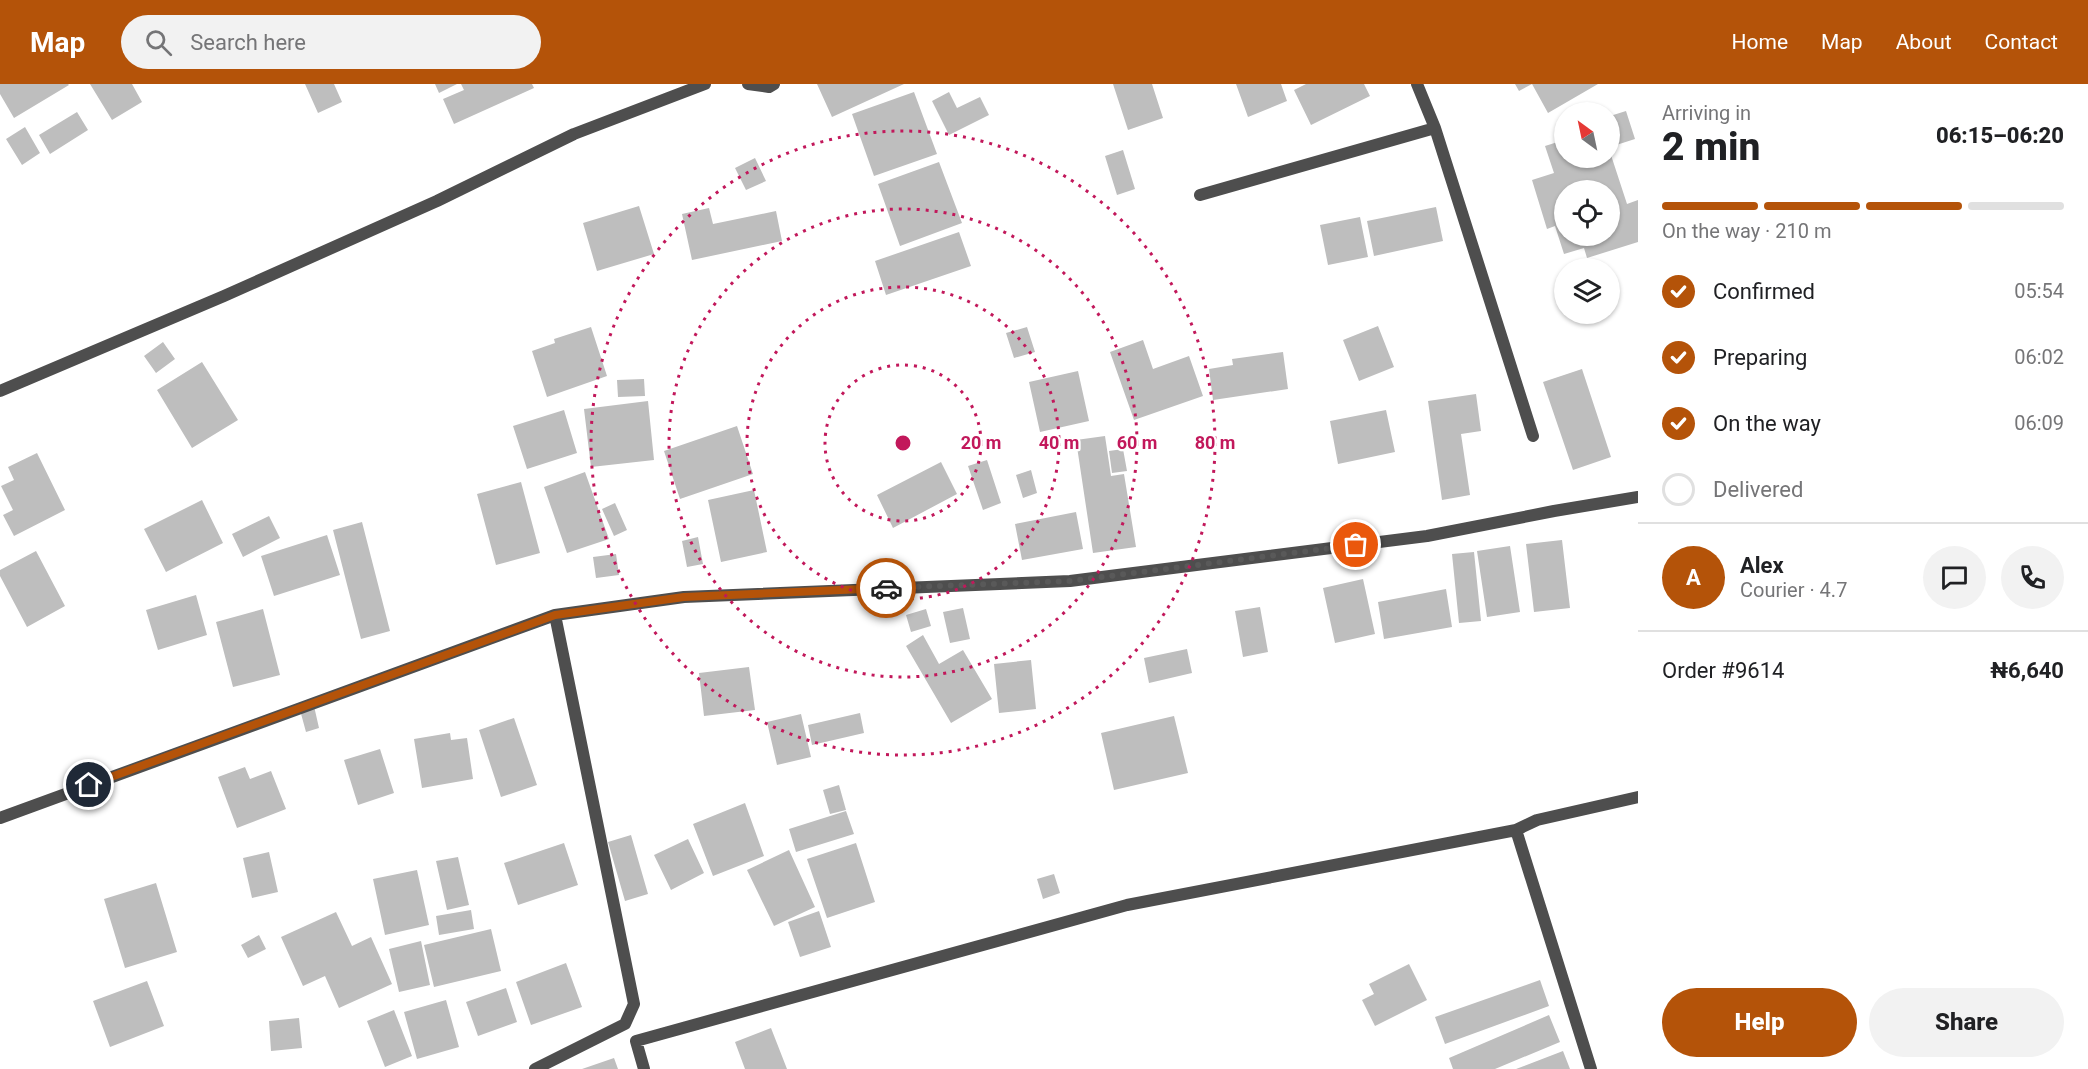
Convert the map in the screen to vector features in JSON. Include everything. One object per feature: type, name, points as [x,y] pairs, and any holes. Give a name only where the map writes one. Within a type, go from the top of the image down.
[{"type":"street","points":[[0,391],[224,296],[416,210],[574,134],[705,84]]},
{"type":"street","points":[[748,84],[769,87],[774,84]]},
{"type":"street","points":[[1417,84],[1435,128],[1533,436]]},
{"type":"street","points":[[1200,195],[1435,128]]},
{"type":"street","points":[[0,818],[555,615],[684,597],[1070,581],[1427,536],[1554,510],[1638,497]]},
{"type":"street","points":[[535,1069],[625,1024],[634,1004],[555,615]]},
{"type":"street","points":[[644,1069],[636,1041],[1127,905],[1516,830],[1537,820],[1638,798]]},
{"type":"street","points":[[1516,830],[1591,1069]]},
{"type":"building","points":[[0,84],[69,85],[14,118],[0,94]]},
{"type":"building","points":[[90,84],[132,84],[142,102],[112,120]]},
{"type":"building","points":[[305,84],[334,84],[342,102],[318,113]]},
{"type":"building","points":[[435,84],[457,84],[439,93]]},
{"type":"building","points":[[461,84],[532,84],[534,88],[454,124],[443,99],[464,90]]},
{"type":"building","points":[[817,84],[904,84],[832,117]]},
{"type":"building","points":[[1113,84],[1152,84],[1163,118],[1128,130]]},
{"type":"building","points":[[1236,84],[1281,84],[1287,101],[1248,117]]},
{"type":"building","points":[[1306,84],[1364,84],[1370,96],[1311,125],[1294,90]]},
{"type":"building","points":[[1515,84],[1532,84],[1519,91]]},
{"type":"building","points":[[1532,84],[1598,84],[1567,102],[1554,102],[1554,110],[1548,113]]},
{"type":"building","points":[[914,92],[937,154],[874,176],[852,114]]},
{"type":"building","points":[[949,92],[957,108],[980,97],[989,115],[949,135],[932,101]]},
{"type":"building","points":[[1626,111],[1635,139],[1620,144],[1620,113]]},
{"type":"building","points":[[77,112],[88,130],[50,154],[39,135]]},
{"type":"building","points":[[25,127],[40,153],[22,165],[6,139]]},
{"type":"building","points":[[1554,143],[1554,168],[1615,168],[1619,180],[1554,180],[1554,226],[1547,229],[1532,180],[1554,173],[1545,146]]},
{"type":"building","points":[[1123,150],[1135,189],[1117,195],[1105,156]]},
{"type":"building","points":[[755,158],[766,181],[746,190],[735,168]]},
{"type":"building","points":[[939,162],[962,223],[900,246],[878,184]]},
{"type":"building","points":[[1620,183],[1627,204],[1638,200],[1638,242],[1587,258],[1584,248],[1564,254],[1561,246],[1620,246]]},
{"type":"building","points":[[639,206],[654,254],[597,271],[583,223]]},
{"type":"building","points":[[1436,207],[1443,241],[1374,256],[1367,221]]},
{"type":"building","points":[[709,208],[713,224],[776,211],[782,241],[692,260],[682,214]]},
{"type":"building","points":[[1360,217],[1368,257],[1328,265],[1320,225]]},
{"type":"building","points":[[959,232],[971,266],[886,295],[875,261]]},
{"type":"building","points":[[1378,326],[1394,367],[1359,381],[1343,340]]},
{"type":"building","points":[[591,327],[607,376],[547,397],[532,351],[555,343],[554,339]]},
{"type":"building","points":[[1027,327],[1035,352],[1014,358],[1006,333]]},
{"type":"building","points":[[1143,340],[1153,369],[1189,356],[1203,396],[1134,420],[1110,352]]},
{"type":"building","points":[[163,342],[175,359],[156,373],[144,356]]},
{"type":"building","points":[[1283,352],[1288,389],[1213,400],[1209,369],[1233,365],[1232,359]]},
{"type":"building","points":[[202,362],[238,420],[192,448],[157,390]]},
{"type":"building","points":[[1582,369],[1611,457],[1573,470],[1543,382]]},
{"type":"building","points":[[1078,371],[1089,421],[1040,432],[1029,382]]},
{"type":"building","points":[[644,379],[645,396],[618,397],[617,380]]},
{"type":"building","points":[[1476,394],[1481,431],[1461,434],[1470,495],[1442,500],[1428,401]]},
{"type":"building","points":[[648,401],[654,460],[591,467],[584,409]]},
{"type":"building","points":[[564,410],[577,453],[527,469],[513,426]]},
{"type":"building","points":[[1386,410],[1395,452],[1338,464],[1330,421]]},
{"type":"building","points":[[737,426],[753,474],[680,499],[664,451]]},
{"type":"building","points":[[1105,436],[1111,476],[1124,474],[1136,547],[1093,553],[1076,440]]},
{"type":"building","points":[[1123,449],[1127,471],[1112,473],[1109,451]]},
{"type":"building","points":[[37,453],[65,510],[14,536],[3,515],[13,510],[1,486],[14,480],[8,467]]},
{"type":"building","points":[[987,460],[1001,503],[983,510],[968,466]]},
{"type":"building","points":[[941,462],[957,494],[893,528],[877,495]]},
{"type":"building","points":[[1031,470],[1037,493],[1023,498],[1016,475]]},
{"type":"building","points":[[585,472],[609,539],[567,553],[544,487]]},
{"type":"building","points":[[521,482],[540,553],[496,565],[477,494]]},
{"type":"building","points":[[754,490],[767,552],[721,562],[708,500]]},
{"type":"building","points":[[202,500],[223,543],[166,572],[144,529]]},
{"type":"building","points":[[615,503],[627,530],[614,536],[602,509]]},
{"type":"building","points":[[1076,512],[1083,549],[1022,560],[1015,524]]},
{"type":"building","points":[[269,516],[280,538],[243,557],[232,534]]},
{"type":"building","points":[[362,522],[390,631],[361,639],[333,530]]},
{"type":"building","points":[[327,535],[340,575],[274,596],[261,556]]},
{"type":"building","points":[[698,537],[703,564],[687,567],[682,541]]},
{"type":"building","points":[[1562,540],[1570,608],[1534,612],[1526,544]]},
{"type":"building","points":[[1510,546],[1520,612],[1487,617],[1477,551]]},
{"type":"building","points":[[36,551],[65,606],[27,627],[0,576],[0,570]]},
{"type":"building","points":[[1474,552],[1481,621],[1459,623],[1452,554]]},
{"type":"building","points":[[616,554],[619,575],[596,578],[593,557]]},
{"type":"building","points":[[1363,579],[1375,634],[1335,643],[1323,588]]},
{"type":"building","points":[[1446,589],[1452,627],[1384,639],[1378,602]]},
{"type":"building","points":[[196,595],[207,635],[158,650],[146,610]]},
{"type":"building","points":[[1260,607],[1268,652],[1243,657],[1235,611]]},
{"type":"building","points":[[963,608],[970,639],[950,643],[943,612]]},
{"type":"building","points":[[263,609],[280,675],[233,687],[216,622]]},
{"type":"building","points":[[926,609],[931,626],[911,632],[906,615]]},
{"type":"building","points":[[923,635],[939,664],[963,650],[992,699],[951,723],[906,646]]},
{"type":"building","points":[[1187,649],[1192,673],[1149,683],[1144,658]]},
{"type":"building","points":[[1031,660],[1036,709],[999,713],[994,664]]},
{"type":"building","points":[[749,667],[755,710],[704,716],[699,673]]},
{"type":"building","points":[[314,706],[319,728],[306,732],[300,710]]},
{"type":"building","points":[[860,713],[864,733],[812,745],[808,725]]},
{"type":"building","points":[[801,714],[811,757],[777,765],[767,722]]},
{"type":"building","points":[[1174,716],[1188,773],[1114,790],[1101,733]]},
{"type":"building","points":[[514,718],[537,785],[501,797],[479,730]]},
{"type":"building","points":[[450,733],[451,740],[467,738],[473,779],[422,788],[414,739]]},
{"type":"building","points":[[380,749],[394,793],[358,805],[344,760]]},
{"type":"building","points":[[245,767],[250,779],[271,771],[286,809],[237,828],[218,777]]},
{"type":"building","points":[[839,785],[846,810],[830,814],[823,790]]},
{"type":"building","points":[[745,803],[764,856],[713,876],[693,824]]},
{"type":"building","points":[[846,811],[854,834],[796,852],[789,829]]},
{"type":"building","points":[[631,835],[648,894],[625,901],[608,842]]},
{"type":"building","points":[[688,839],[704,873],[671,890],[654,855]]},
{"type":"building","points":[[564,843],[578,885],[518,905],[504,863]]},
{"type":"building","points":[[856,843],[875,902],[827,918],[807,859]]},
{"type":"building","points":[[789,850],[815,907],[774,926],[747,870]]},
{"type":"building","points":[[269,852],[278,892],[252,898],[243,858]]},
{"type":"building","points":[[458,857],[469,905],[447,910],[436,861]]},
{"type":"building","points":[[417,870],[429,925],[385,935],[373,879]]},
{"type":"building","points":[[1054,874],[1060,893],[1043,899],[1037,879]]},
{"type":"building","points":[[156,883],[177,952],[125,968],[104,899]]},
{"type":"building","points":[[471,910],[474,929],[439,935],[436,916]]},
{"type":"building","points":[[819,911],[831,947],[800,957],[788,922]]},
{"type":"building","points":[[336,912],[352,946],[371,937],[392,984],[339,1008],[325,976],[303,986],[281,937]]},
{"type":"building","points":[[491,929],[501,971],[434,987],[424,945]]},
{"type":"building","points":[[259,935],[266,949],[248,958],[241,945]]},
{"type":"building","points":[[421,941],[430,985],[399,992],[389,949]]},
{"type":"building","points":[[566,963],[582,1007],[531,1025],[516,982]]},
{"type":"building","points":[[1409,964],[1427,1000],[1375,1026],[1362,1000],[1374,994],[1369,984]]},
{"type":"building","points":[[1540,980],[1549,1006],[1445,1044],[1435,1017]]},
{"type":"building","points":[[147,981],[164,1026],[110,1047],[93,1001]]},
{"type":"building","points":[[506,988],[517,1022],[478,1036],[466,1002]]},
{"type":"building","points":[[446,1000],[459,1047],[417,1059],[404,1012]]},
{"type":"building","points":[[394,1010],[412,1056],[385,1067],[367,1021]]},
{"type":"building","points":[[1549,1015],[1560,1042],[1495,1069],[1453,1069],[1449,1058]]},
{"type":"building","points":[[299,1018],[302,1048],[271,1051],[269,1021]]},
{"type":"building","points":[[771,1028],[787,1069],[745,1069],[735,1042]]},
{"type":"building","points":[[1563,1051],[1570,1069],[1516,1069]]},
{"type":"building","points":[[614,1058],[618,1069],[582,1069]]},
{"type":"way so far","points":[[886,588],[1070,581],[1356,545]]},
{"type":"route","points":[[89,785],[555,615],[684,597],[886,588]]}]
